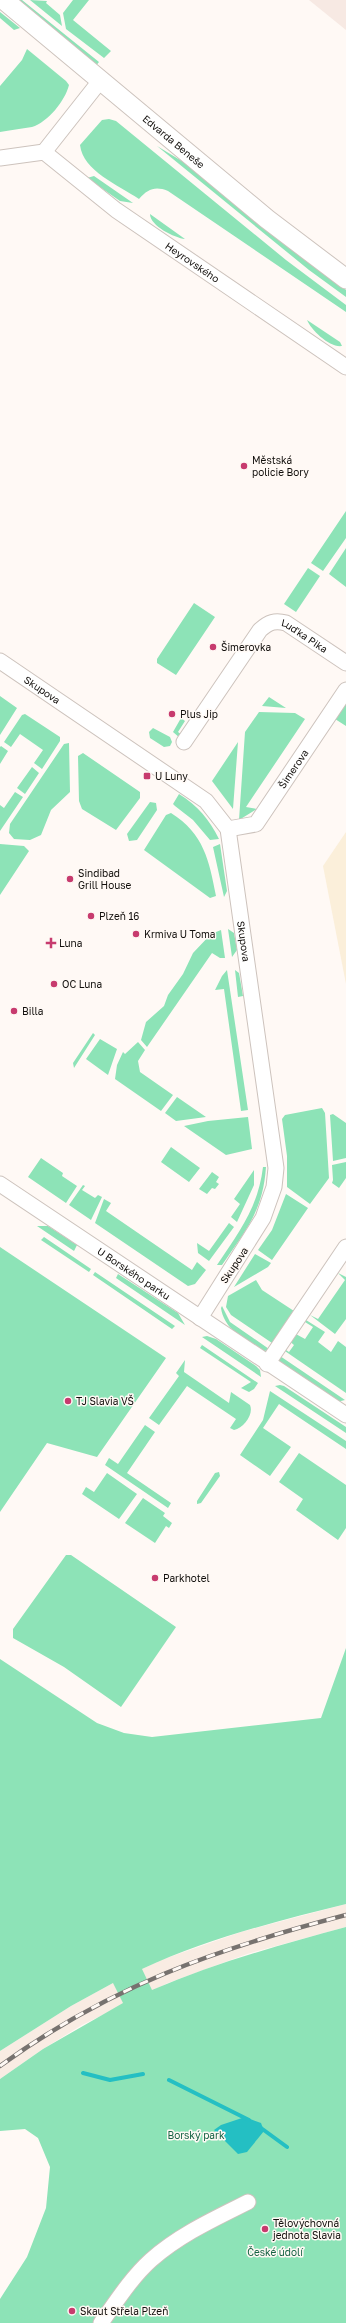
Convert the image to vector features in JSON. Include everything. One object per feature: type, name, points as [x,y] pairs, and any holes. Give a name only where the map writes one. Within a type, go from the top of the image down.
[{"type":"street","name":"Edvarda Beneše","points":[[4,0],[267,219],[346,279]]},
{"type":"street","points":[[0,158],[44,152],[100,81]]},
{"type":"street","name":"Heyrovského","points":[[44,152],[116,210],[346,367]]},
{"type":"street","name":"Luďka Pika","points":[[184,742],[260,630],[272,621],[286,623],[346,663]]},
{"type":"street","name":"Skupova","points":[[0,661],[206,801],[228,829],[276,1168],[274,1187],[263,1218],[200,1318]]},
{"type":"street","name":"Šimerova","points":[[228,829],[256,824],[346,690]]},
{"type":"street","name":"U Borského parku","points":[[0,1184],[267,1364],[346,1415]]},
{"type":"street","points":[[267,1364],[346,1247]]},
{"type":"street","points":[[101,2323],[122,2293],[155,2257],[190,2233],[248,2202]]},
{"type":"shaded area","points":[[309,0],[346,0],[346,30]]},
{"type":"shaded area","points":[[346,832],[346,984],[323,866]]},
{"type":"shaded area","points":[[346,1904],[346,1927],[247,1954],[168,1983],[82,2025],[43,2049],[0,2079],[0,2051],[71,2006],[113,1983],[161,1960],[241,1932]]},
{"type":"green space","points":[[13,0],[22,0],[99,62],[95,67]]},
{"type":"green space","points":[[30,0],[47,1],[46,3],[60,15],[62,26]]},
{"type":"green space","points":[[73,0],[89,0],[73,20],[111,51],[104,58],[66,29],[63,13]]},
{"type":"green space","points":[[0,12],[20,28],[14,30],[0,18]]},
{"type":"green space","points":[[27,49],[69,85],[60,104],[44,121],[32,127],[0,132],[0,86],[22,60]]},
{"type":"green space","points":[[109,119],[116,121],[286,260],[346,305],[346,312],[168,191],[152,189],[139,199],[94,170],[83,154],[80,145],[102,120]]},
{"type":"green space","points":[[157,146],[190,166],[301,256],[346,290],[346,297],[309,270]]},
{"type":"green space","points":[[94,176],[133,203],[120,201],[87,178]]},
{"type":"green space","points":[[150,214],[185,239],[170,234],[158,227],[154,223]]},
{"type":"green space","points":[[307,320],[340,342],[342,346],[332,344],[322,338],[312,329]]},
{"type":"green space","points":[[346,511],[346,538],[323,571],[311,563]]},
{"type":"green space","points":[[346,548],[346,587],[329,574]]},
{"type":"green space","points":[[308,568],[320,576],[296,612],[284,604]]},
{"type":"green space","points":[[194,603],[215,617],[176,675],[157,663],[157,659]]},
{"type":"green space","points":[[0,696],[17,708],[0,735]]},
{"type":"green space","points":[[269,697],[286,708],[262,706]]},
{"type":"green space","points":[[346,703],[346,726],[335,719]]},
{"type":"green space","points":[[259,712],[295,713],[305,719],[246,807],[257,809],[239,820],[245,732]]},
{"type":"green space","points":[[25,714],[60,737],[60,741],[42,769],[34,763],[43,750],[20,734],[11,747],[4,742],[22,715]]},
{"type":"green space","points":[[181,718],[185,721],[178,732],[182,735],[180,738],[173,732]]},
{"type":"green space","points":[[153,728],[170,737],[172,742],[170,746],[164,747],[150,738],[149,732]]},
{"type":"green space","points":[[238,742],[233,809],[212,781]]},
{"type":"green space","points":[[69,743],[70,792],[51,810],[41,835],[30,840],[14,839],[9,833],[10,824],[64,744]]},
{"type":"green space","points":[[1,746],[8,751],[0,764],[0,747]]},
{"type":"green space","points":[[83,753],[140,792],[140,798],[116,830],[82,809],[79,801],[78,756]]},
{"type":"green space","points":[[32,767],[39,773],[25,794],[17,788]]},
{"type":"green space","points":[[15,792],[23,797],[0,831],[0,805],[4,808]]},
{"type":"green space","points":[[179,794],[192,803],[202,814],[211,825],[219,839],[210,840],[193,820],[173,804]]},
{"type":"green space","points":[[150,802],[156,803],[157,810],[137,840],[129,841],[127,834]]},
{"type":"green space","points":[[171,813],[182,821],[198,839],[211,871],[216,896],[210,898],[144,850],[166,815]]},
{"type":"green space","points":[[0,844],[24,846],[29,851],[0,895]]},
{"type":"green space","points":[[220,844],[227,891],[224,897],[213,847]]},
{"type":"green space","points":[[228,929],[234,933],[237,950],[232,957]]},
{"type":"green space","points":[[221,930],[225,958],[220,958],[212,953],[147,1047],[141,1040],[146,1022],[164,1006],[168,995],[183,974],[193,953],[211,934]]},
{"type":"green space","points":[[227,970],[248,1110],[241,1111],[224,989],[215,990],[222,976]]},
{"type":"green space","points":[[235,970],[239,973],[243,996],[238,997]]},
{"type":"green space","points":[[93,1033],[95,1035],[74,1068],[73,1063]]},
{"type":"green space","points":[[100,1039],[117,1049],[108,1075],[86,1059]]},
{"type":"green space","points":[[138,1042],[145,1050],[138,1061],[140,1072],[173,1095],[161,1111],[115,1079],[117,1065],[123,1052],[125,1054]]},
{"type":"green space","points":[[177,1097],[206,1117],[176,1121],[165,1113]]},
{"type":"green space","points":[[322,1108],[325,1113],[329,1178],[310,1204],[287,1187],[287,1156],[282,1119],[285,1115]]},
{"type":"green space","points":[[333,1114],[346,1123],[346,1158],[333,1161],[330,1115]]},
{"type":"green space","points":[[248,1117],[252,1149],[226,1155],[184,1126],[208,1121]]},
{"type":"green space","points":[[171,1147],[200,1168],[189,1182],[161,1162]]},
{"type":"green space","points":[[41,1158],[63,1173],[62,1176],[77,1186],[66,1203],[28,1177]]},
{"type":"green space","points":[[346,1162],[346,1178],[339,1188],[332,1183],[332,1165]]},
{"type":"green space","points":[[263,1167],[266,1167],[264,1182],[261,1196],[252,1219],[222,1265],[217,1265],[240,1230],[252,1207],[257,1195]]},
{"type":"green space","points":[[254,1170],[254,1185],[237,1222],[231,1217],[240,1204],[234,1199]]},
{"type":"green space","points":[[212,1172],[219,1177],[216,1182],[219,1184],[215,1189],[212,1188],[207,1194],[199,1189]]},
{"type":"green space","points":[[83,1185],[85,1186],[82,1190],[95,1198],[98,1195],[102,1197],[91,1220],[69,1205]]},
{"type":"green space","points":[[286,1194],[308,1208],[272,1260],[258,1250],[272,1230]]},
{"type":"green space","points":[[104,1199],[111,1203],[106,1211],[192,1270],[197,1262],[206,1270],[195,1284],[188,1286],[95,1223]]},
{"type":"green space","points":[[229,1223],[234,1227],[209,1261],[198,1253],[197,1243],[209,1251]]},
{"type":"green space","points":[[37,1226],[48,1226],[77,1245],[74,1251]]},
{"type":"green space","points":[[44,1237],[91,1269],[89,1272],[41,1240]]},
{"type":"green space","name":"TJ Slavia VŠ","points":[[0,1247],[166,1358],[97,1457],[47,1443],[0,1512]]},
{"type":"green space","points":[[255,1254],[271,1263],[268,1267],[234,1287]]},
{"type":"green space","points":[[95,1272],[175,1326],[172,1329],[93,1275]]},
{"type":"green space","points":[[338,1273],[346,1277],[346,1319],[335,1334],[310,1315],[318,1319],[345,1280]]},
{"type":"green space","points":[[118,1274],[178,1313],[185,1325],[116,1278]]},
{"type":"green space","points":[[256,1280],[262,1290],[294,1311],[272,1343],[231,1315],[226,1307],[228,1296]]},
{"type":"green space","points":[[222,1306],[230,1322],[269,1349],[263,1352],[237,1334],[226,1322],[221,1308]]},
{"type":"green space","points":[[306,1320],[325,1332],[318,1342],[331,1352],[338,1341],[346,1347],[346,1393],[282,1349],[283,1348],[289,1352],[294,1345],[288,1340],[294,1333],[305,1339],[313,1327],[305,1322]]},
{"type":"green space","points":[[207,1336],[216,1339],[256,1366],[260,1370],[261,1377],[202,1337]]},
{"type":"green space","points":[[202,1345],[258,1383],[254,1389],[249,1392],[241,1388],[251,1382],[200,1348]]},
{"type":"green space","points":[[280,1356],[345,1400],[337,1402],[278,1363]]},
{"type":"green space","points":[[185,1360],[184,1372],[229,1403],[231,1392],[250,1405],[251,1412],[245,1424],[238,1429],[234,1430],[230,1428],[236,1419],[187,1386],[159,1425],[149,1418],[179,1376],[176,1373]]},
{"type":"green space","points":[[275,1386],[284,1386],[346,1427],[346,1433]]},
{"type":"green space","points":[[270,1391],[346,1441],[346,1449],[279,1404],[263,1428],[291,1447],[270,1476],[240,1455],[263,1420]]},
{"type":"green space","points":[[145,1425],[155,1432],[127,1473],[171,1503],[168,1508],[105,1465],[109,1458],[118,1464]]},
{"type":"green space","points":[[299,1453],[346,1485],[346,1528],[338,1540],[296,1510],[303,1499],[279,1482]]},
{"type":"green space","points":[[219,1472],[220,1476],[201,1503],[197,1504],[197,1501],[215,1473]]},
{"type":"green space","points":[[107,1473],[137,1494],[119,1519],[82,1494],[86,1487],[94,1492]]},
{"type":"green space","points":[[143,1498],[165,1513],[163,1516],[172,1523],[169,1528],[166,1526],[155,1543],[125,1523]]},
{"type":"green space","points":[[66,1555],[71,1555],[176,1627],[121,1707],[64,1667],[13,1638],[13,1629]]},
{"type":"green space","name":"Borský park","points":[[346,1648],[346,1904],[242,1932],[167,1958],[142,1969],[152,1990],[224,1963],[346,1927],[346,2323],[0,2323],[0,2299],[27,2257],[46,2208],[50,2167],[38,2138],[25,2129],[0,2131],[0,2079],[43,2049],[123,2003],[113,1983],[71,2006],[0,2051],[0,1659],[97,1723],[124,1733],[152,1737],[321,1718]]},
{"type":"water","points":[[245,2117],[261,2123],[264,2131],[247,2152],[238,2154],[214,2130],[221,2125]]},
{"type":"waterway","points":[[83,2073],[110,2080],[143,2074]]},
{"type":"waterway","points":[[169,2080],[249,2120]]},
{"type":"waterway","points":[[261,2128],[287,2147]]},
{"type":"railway","points":[[0,2066],[41,2038],[82,2013],[166,1973],[253,1942],[346,1915]]},
{"type":"place","name":"Městská policie Bory","points":[[244,466]]},
{"type":"place","name":"Šimerovka","points":[[213,647]]},
{"type":"place","name":"Plus Jip","points":[[172,714]]},
{"type":"place","name":"U Luny","points":[[147,776]]},
{"type":"place","name":"Sindibad Grill House","points":[[70,879]]},
{"type":"place","name":"Plzeň 16","points":[[91,916]]},
{"type":"place","name":"Krmiva U Toma","points":[[136,934]]},
{"type":"place","name":"Luna","points":[[51,943]]},
{"type":"place","name":"OC Luna","points":[[54,984]]},
{"type":"place","name":"Billa","points":[[14,1011]]},
{"type":"place","name":"TJ Slavia VŠ","points":[[68,1401]]},
{"type":"place","name":"Parkhotel","points":[[155,1578]]},
{"type":"place","name":"Tělovýchovná jednota Slavia","points":[[265,2229]]},
{"type":"place","name":"Skaut Střela Plzeň","points":[[72,2311]]},
{"type":"park label","name":"České údolí","points":[[275,2252]]}]
